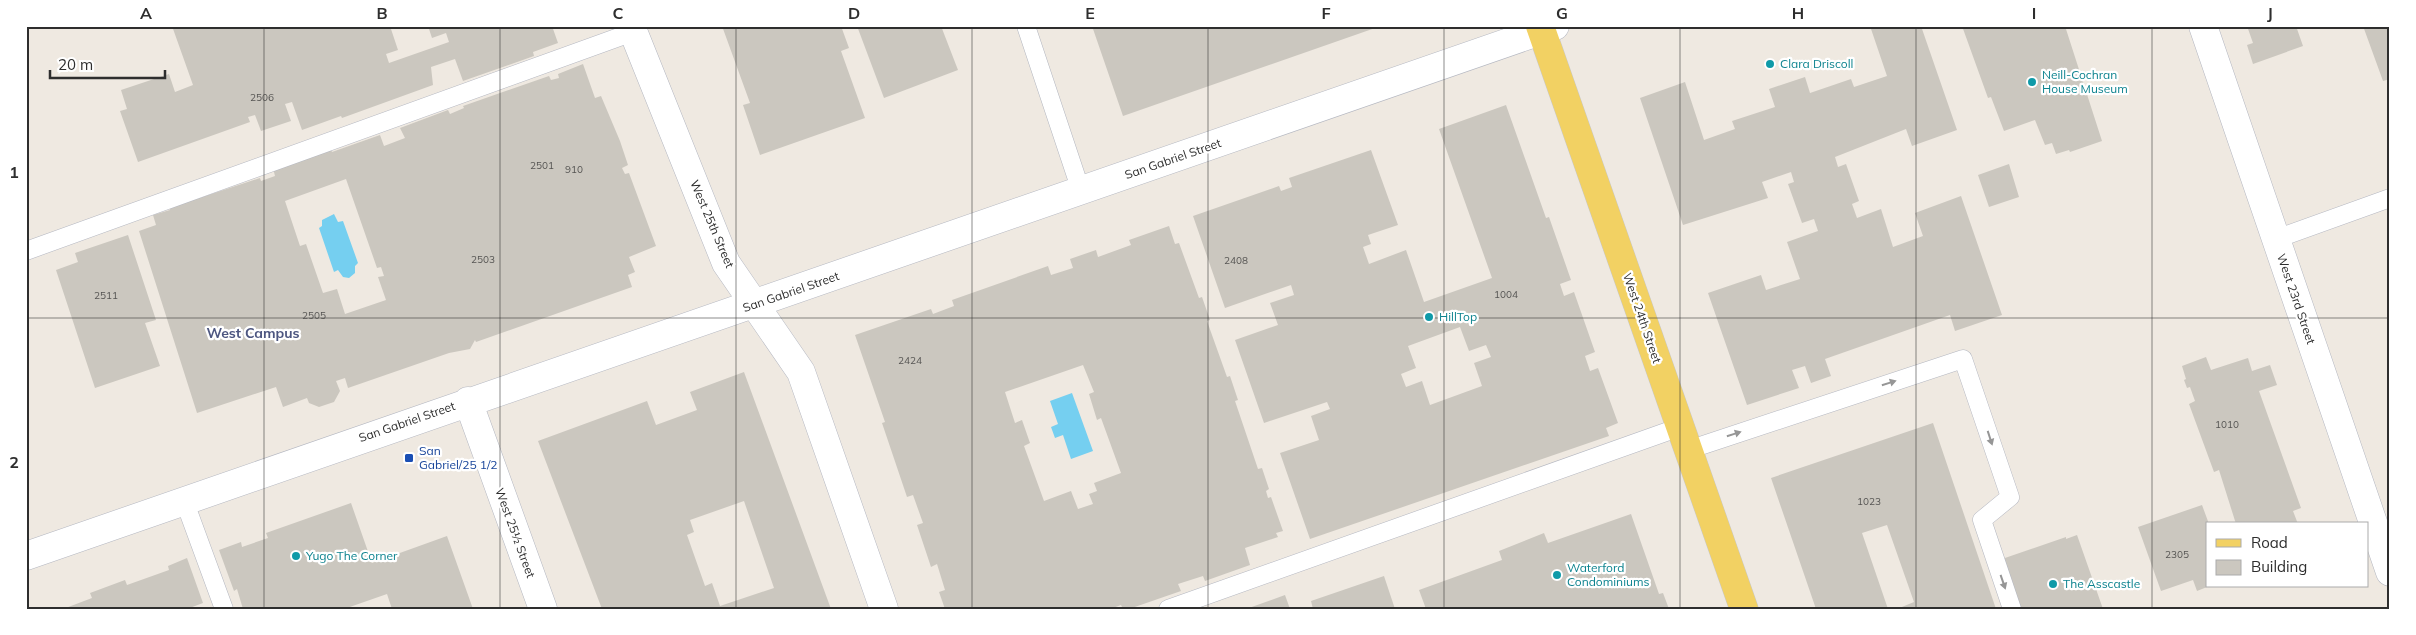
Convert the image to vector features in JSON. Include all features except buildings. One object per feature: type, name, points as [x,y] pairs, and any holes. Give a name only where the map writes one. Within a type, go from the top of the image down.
[{"type":"main road","name":"West 24th Street","points":[[1546,28],[1684,438],[1744,609]]},
{"type":"street","name":"West 23rd Street","points":[[2203,26],[2390,572]]},
{"type":"street","name":"San Gabriel Street","points":[[26,556],[1546,28]]},
{"type":"street","name":"West 25th Street","points":[[632,29],[726,263],[753,305],[801,372],[884,609]]},
{"type":"street","name":"West 25½ Street","points":[[468,401],[543,609]]},
{"type":"lane","points":[[1026,26],[1081,191]]},
{"type":"lane","points":[[26,251],[632,29]]},
{"type":"lane","points":[[2276,239],[2390,198]]},
{"type":"lane","points":[[1168,609],[1684,438],[1963,359],[2010,497],[1982,520],[2012,609]]},
{"type":"lane","points":[[184,500],[224,609]]},
{"type":"water","points":[[334,214],[338,222],[343,221],[358,263],[355,266],[355,273],[349,278],[343,277],[338,270],[334,272],[319,228],[322,226],[322,220]]},
{"type":"water","points":[[1072,393],[1093,451],[1071,459],[1063,435],[1055,438],[1051,427],[1058,424],[1050,401]]},
{"type":"place","name":"Clara Driscoll","points":[[1770,64]]},
{"type":"place","name":"Neill-Cochran House Museum","points":[[2032,82]]},
{"type":"place","name":"HillTop","points":[[1429,317]]},
{"type":"place","name":"San Gabriel/25 1/2","points":[[409,458]]},
{"type":"place","name":"Yugo The Corner","points":[[296,556]]},
{"type":"place","name":"Waterford Condominiums","points":[[1557,575]]},
{"type":"place","name":"The Asscastle","points":[[2053,584]]},
{"type":"district","name":"West Campus","points":[[253,333]]}]
